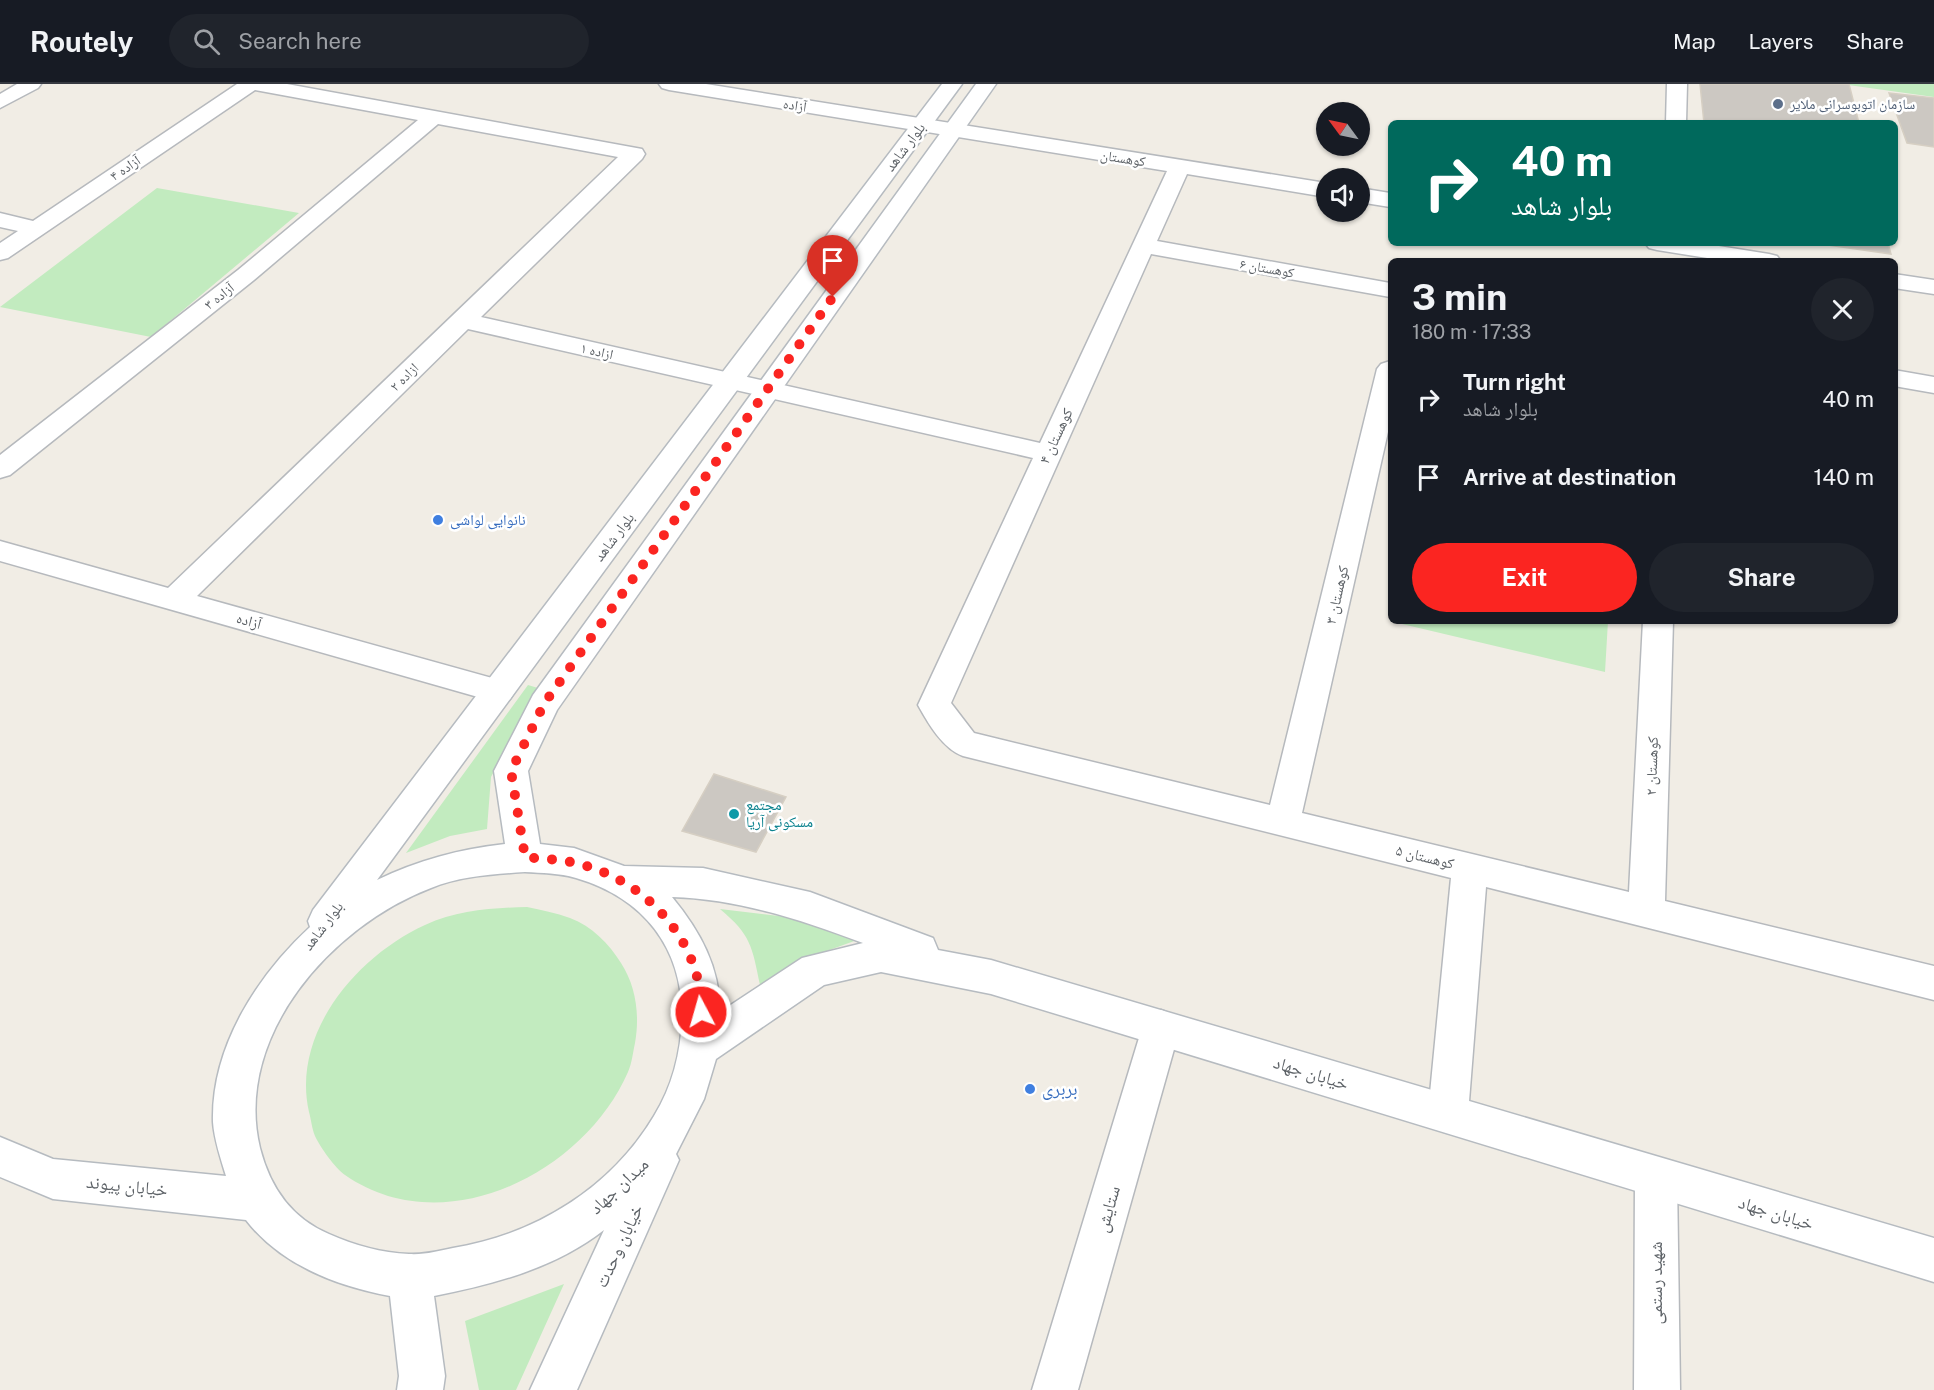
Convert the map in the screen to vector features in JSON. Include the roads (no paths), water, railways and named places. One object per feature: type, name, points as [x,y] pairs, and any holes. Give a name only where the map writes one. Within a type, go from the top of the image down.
[{"type":"street","points":[[0,102],[31,84]]},
{"type":"street","name":"آزاده ۴","points":[[0,253],[250,84]]},
{"type":"street","points":[[255,84],[435,117]]},
{"type":"street","name":"آزاده","points":[[669,84],[921,126]]},
{"type":"street","name":"بلوار شاهد","points":[[276,989],[952,84]]},
{"type":"street","name":"بلوار شاهد","points":[[525,857],[511,771],[544,704],[986,84]]},
{"type":"street","points":[[1676,120],[1677,84]]},
{"type":"street","name":"ازاده ۲","points":[[174,600],[634,154],[435,117]]},
{"type":"street","name":"آزاده ۳","points":[[0,470],[246,275],[435,117]]},
{"type":"street","name":"کوهستان","points":[[921,126],[1316,188]]},
{"type":"street","name":"کوهستان ۴","points":[[934,705],[1179,166]]},
{"type":"street","points":[[1370,197],[1388,200]]},
{"type":"street","points":[[0,220],[36,228]]},
{"type":"street","name":"کوهستان ۶","points":[[1143,246],[1388,290]]},
{"type":"street","points":[[1680,246],[1751,258]]},
{"type":"street","points":[[1898,282],[1934,287]]},
{"type":"street","name":"ازاده ۱","points":[[463,320],[1048,453]]},
{"type":"street","name":"کوهستان ۳","points":[[1283,822],[1388,377]]},
{"type":"street","points":[[1898,379],[1934,385]]},
{"type":"street","name":"آزاده","points":[[0,551],[499,692]]},
{"type":"street","name":"کوهستان ۲","points":[[1646,912],[1658,624]]},
{"type":"street","name":"کوهستان ۵","points":[[934,705],[963,743],[1934,983]]},
{"type":"street","name":"میدان جهاد","points":[[525,857],[577,863],[623,881],[661,909],[688,948],[702,995],[701,1047],[685,1102],[651,1156],[604,1205],[544,1244],[478,1268],[410,1276],[347,1266],[295,1240],[257,1200],[237,1150],[234,1096],[248,1041],[276,989],[315,943],[363,906],[415,878],[471,862],[525,857]]},
{"type":"street","points":[[1448,1114],[1470,868]]},
{"type":"street","points":[[623,881],[703,884],[810,907],[992,977]]},
{"type":"street","name":"خیابان جهاد","points":[[701,1047],[815,970],[881,956],[992,977],[1934,1260]]},
{"type":"street","name":"ستایش","points":[[1055,1390],[1161,1028]]},
{"type":"street","name":"خیابان وحدت","points":[[553,1390],[685,1102]]},
{"type":"street","name":"خیابان پیوند","points":[[0,1157],[53,1179],[257,1200]]},
{"type":"street","name":"شهید رستمی","points":[[1656,1177],[1657,1390]]},
{"type":"street","points":[[410,1276],[422,1376],[420,1390]]},
{"type":"place","name":"سازمان اتوبوسرانی ملایر","points":[[1778,104]]},
{"type":"place","name":"نانوایی لواشی","points":[[438,520]]},
{"type":"place","name":"مجتمع مسکونی آریا","points":[[734,814]]},
{"type":"place","name":"بربری","points":[[1030,1089]]}]
